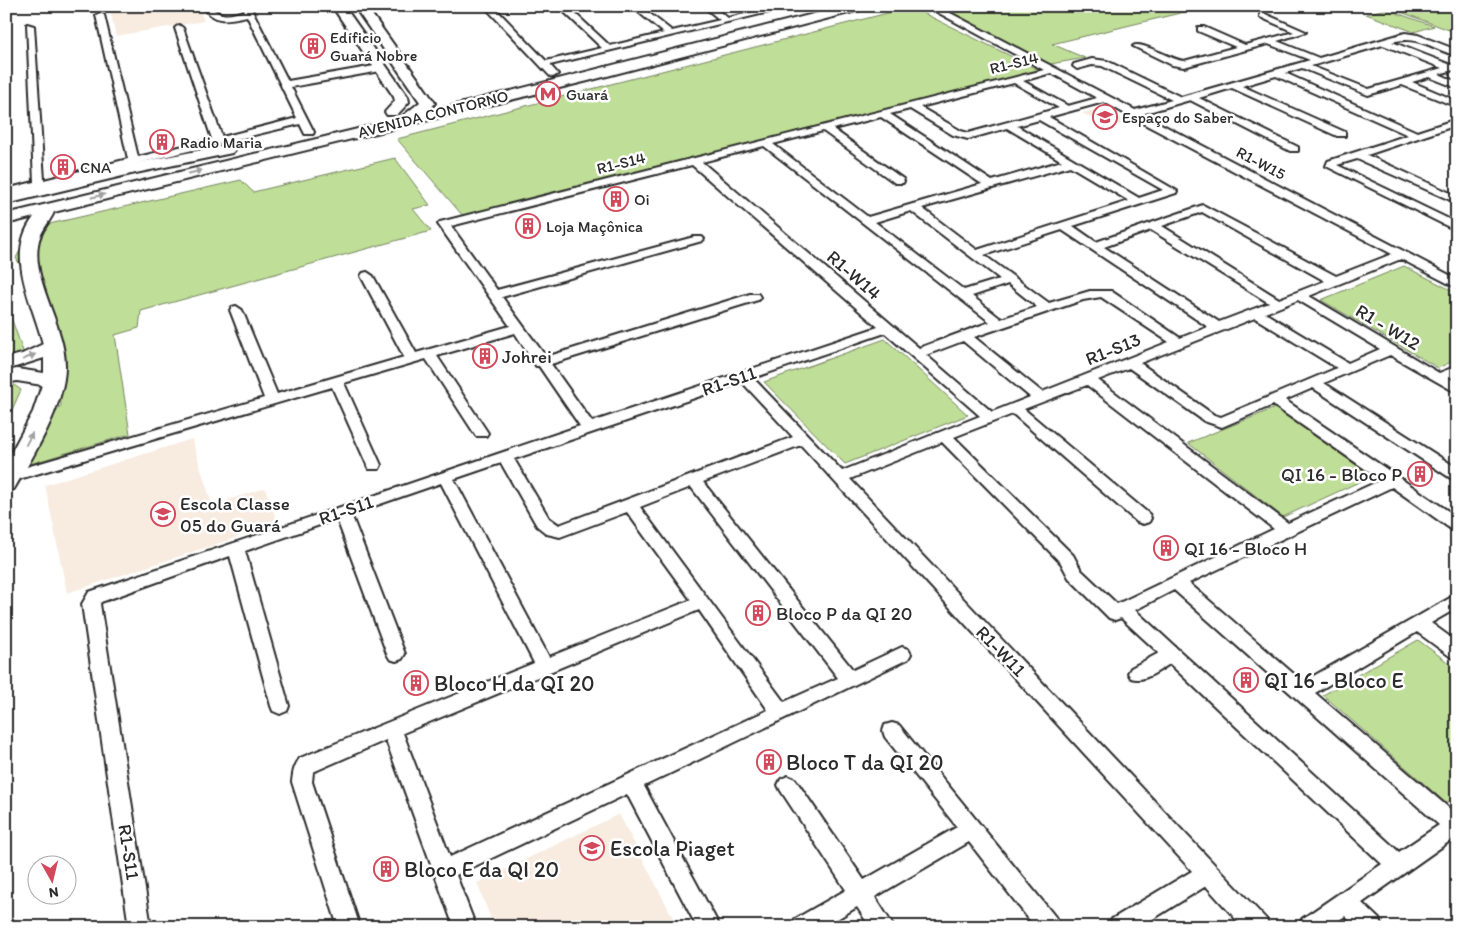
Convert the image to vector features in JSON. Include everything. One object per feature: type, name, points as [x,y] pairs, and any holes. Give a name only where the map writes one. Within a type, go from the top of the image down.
[{"type":"main road","points":[[338,6],[402,100],[395,118]]},
{"type":"main road","points":[[360,6],[428,103]]},
{"type":"main road","name":"AVENIDA CONTORNO","points":[[711,40],[828,6]]},
{"type":"main road","name":"AVENIDA CONTORNO","points":[[6,199],[44,186],[306,126],[395,118],[428,103],[548,69],[609,60],[635,59],[860,6]]},
{"type":"main road","points":[[358,36],[379,32]]},
{"type":"main road","name":"AVENIDA CONTORNO","points":[[6,219],[131,188],[609,60]]},
{"type":"main road","points":[[383,73],[408,74]]},
{"type":"main road","points":[[131,188],[158,177],[162,170],[132,165]]},
{"type":"main road","points":[[6,204],[44,186]]},
{"type":"main road","points":[[8,480],[48,403],[56,365],[52,347],[43,326],[13,272],[11,251],[19,234],[30,223],[64,204]]},
{"type":"main road","points":[[6,364],[28,358],[52,347]]},
{"type":"main road","points":[[6,377],[16,375],[54,381]]},
{"type":"street","points":[[100,15],[132,165],[218,141],[306,126],[247,10],[216,17],[211,15],[207,6]]},
{"type":"street","points":[[488,6],[548,69]]},
{"type":"street","points":[[562,6],[609,60],[670,34],[785,7]]},
{"type":"street","points":[[635,6],[670,34]]},
{"type":"street","points":[[707,6],[726,21]]},
{"type":"street","name":"R1-W15","points":[[930,6],[1401,255],[1451,276],[1457,284]]},
{"type":"street","points":[[756,14],[768,22]]},
{"type":"street","points":[[1137,46],[1175,63],[1188,63],[1301,33],[1299,30],[1263,14]]},
{"type":"street","points":[[6,192],[44,186],[30,26]]},
{"type":"street","points":[[179,28],[218,141]]},
{"type":"street","points":[[1201,29],[1245,48]]},
{"type":"street","points":[[1132,114],[1408,36],[1457,53]]},
{"type":"street","points":[[1271,42],[1319,61]]},
{"type":"street","points":[[1383,42],[1454,67]]},
{"type":"street","points":[[1077,66],[1092,62],[1104,63],[1294,149]]},
{"type":"street","points":[[1302,65],[1368,92],[1454,67]]},
{"type":"street","name":"R1-S14","points":[[590,429],[541,363],[444,224],[1050,71]]},
{"type":"street","points":[[1277,72],[1416,136]]},
{"type":"street","points":[[284,86],[383,73]]},
{"type":"street","points":[[1430,74],[1457,85]]},
{"type":"street","points":[[1014,80],[1067,109]]},
{"type":"street","points":[[1403,82],[1457,104]]},
{"type":"street","points":[[1233,85],[1341,134]]},
{"type":"street","points":[[912,106],[964,135],[971,135],[1103,99]]},
{"type":"street","points":[[882,113],[990,185]]},
{"type":"street","points":[[975,254],[1172,191],[1040,116]]},
{"type":"street","points":[[1457,122],[1332,163],[1331,166],[1457,228]]},
{"type":"street","points":[[1009,125],[1138,202]]},
{"type":"street","points":[[824,128],[899,181]]},
{"type":"street","points":[[766,143],[1000,324]]},
{"type":"street","points":[[1358,154],[1457,200]]},
{"type":"street","name":"R1-W14","points":[[694,161],[990,417]]},
{"type":"street","points":[[866,221],[1071,162]]},
{"type":"street","points":[[1445,195],[1457,190]]},
{"type":"street","points":[[914,208],[1047,308]]},
{"type":"street","points":[[1095,246],[1203,208],[1334,282]]},
{"type":"street","points":[[1063,225],[1219,328]]},
{"type":"street","points":[[1153,226],[1279,304]]},
{"type":"street","points":[[494,295],[698,239]]},
{"type":"street","name":"R1-S13","points":[[838,478],[1401,255]]},
{"type":"street","points":[[367,276],[412,359]]},
{"type":"street","points":[[963,295],[1009,280]]},
{"type":"street","points":[[916,354],[1091,294],[1107,294],[1179,343]]},
{"type":"street","name":"R1 - W12","points":[[1300,296],[1457,389]]},
{"type":"street","points":[[541,363],[754,297]]},
{"type":"street","points":[[236,310],[272,400]]},
{"type":"street","points":[[1256,313],[1347,368]]},
{"type":"street","points":[[8,480],[517,328]]},
{"type":"street","name":"R1-S11","points":[[140,927],[91,604],[95,596],[887,328]]},
{"type":"street","points":[[964,336],[1040,398]]},
{"type":"street","points":[[1130,362],[1214,420],[1226,421],[1390,350]]},
{"type":"street","points":[[429,354],[481,433]]},
{"type":"street","points":[[1438,378],[1457,370]]},
{"type":"street","name":"R1-W11","points":[[744,376],[1069,722],[1258,927]]},
{"type":"street","points":[[1088,379],[1286,530]]},
{"type":"street","points":[[336,382],[374,464]]},
{"type":"street","points":[[1314,383],[1457,475]]},
{"type":"street","points":[[1274,400],[1457,525]]},
{"type":"street","points":[[1014,408],[1144,518]]},
{"type":"street","points":[[943,435],[1068,559],[1075,574],[1115,613],[1176,582],[1392,481]]},
{"type":"street","points":[[505,456],[543,522],[553,530],[568,528],[803,439]]},
{"type":"street","points":[[445,476],[545,667]]},
{"type":"street","points":[[694,481],[850,680]]},
{"type":"street","points":[[630,505],[780,712]]},
{"type":"street","points":[[342,511],[396,654]]},
{"type":"street","points":[[236,548],[280,706]]},
{"type":"street","points":[[1176,582],[1456,825],[1310,927]]},
{"type":"street","points":[[1301,692],[1457,600]]},
{"type":"street","points":[[349,927],[302,776],[307,764],[702,602]]},
{"type":"street","points":[[1123,608],[1398,865]]},
{"type":"street","points":[[1418,623],[1457,652]]},
{"type":"street","points":[[444,870],[902,654]]},
{"type":"street","points":[[1137,673],[1172,654]]},
{"type":"street","points":[[392,729],[465,927]]},
{"type":"street","points":[[892,731],[1049,927]]},
{"type":"street","points":[[631,781],[709,927]]},
{"type":"street","points":[[788,785],[883,927]]},
{"type":"street","points":[[803,927],[971,830]]},
{"type":"street","points":[[1120,927],[1208,873]]},
{"type":"street","points":[[1346,902],[1372,927]]},
{"type":"shaded area","points":[[109,6],[198,6],[204,21],[116,36]]},
{"type":"shaded area","name":"Espaço do Saber","points":[[1103,108],[1128,122],[1108,128],[1082,113]]},
{"type":"shaded area","name":"Escola Classe 05 do Guará","points":[[192,439],[212,505],[265,488],[278,524],[67,593],[45,485]]},
{"type":"shaded area","name":"Escola Piaget","points":[[619,814],[678,927],[494,927],[477,883]]},
{"type":"green space","points":[[932,6],[1209,6],[1052,44],[1085,58],[1045,65]]},
{"type":"green space","points":[[1385,6],[1434,6],[1457,15],[1457,33]]},
{"type":"green space","points":[[911,7],[1041,71],[463,216],[397,139]]},
{"type":"green space","points":[[1385,9],[1434,26],[1414,32],[1366,14]]},
{"type":"green space","points":[[395,158],[430,205],[413,209],[431,231],[141,311],[139,328],[115,335],[130,434],[20,467],[61,405],[57,331],[16,258],[32,228],[241,180],[253,192]]},
{"type":"green space","points":[[1404,266],[1457,293],[1457,359],[1438,368],[1321,300]]},
{"type":"green space","points":[[6,303],[24,354],[6,359]]},
{"type":"green space","points":[[885,339],[968,415],[845,464],[764,382]]},
{"type":"green space","points":[[10,382],[21,390],[6,423],[6,383]]},
{"type":"green space","points":[[1275,408],[1372,476],[1283,517],[1188,443]]},
{"type":"green space","points":[[1418,640],[1457,669],[1457,796],[1446,803],[1323,695]]},
{"type":"railway","points":[[1452,6],[1457,8]]},
{"type":"place","name":"Edíficio Guará Nobre","points":[[313,46]]},
{"type":"place","name":"Guará","points":[[548,94]]},
{"type":"place","name":"Espaço do Saber","points":[[1105,117]]},
{"type":"place","name":"Radio Maria","points":[[162,142]]},
{"type":"place","name":"CNA","points":[[63,167]]},
{"type":"place","name":"Oi","points":[[616,199]]},
{"type":"place","name":"Loja Maçônica","points":[[528,226]]},
{"type":"place","name":"Johrei","points":[[485,356]]},
{"type":"place","name":"QI 16 - Bloco P","points":[[1420,474]]},
{"type":"place","name":"Escola Classe 05 do Guará","points":[[163,514]]},
{"type":"place","name":"QI 16 - Bloco H","points":[[1166,548]]},
{"type":"place","name":"Bloco P da QI 20","points":[[758,613]]},
{"type":"place","name":"QI 16 - Bloco E","points":[[1246,680]]},
{"type":"place","name":"Bloco H da QI 20","points":[[416,683]]},
{"type":"place","name":"Bloco T da QI 20","points":[[769,762]]},
{"type":"place","name":"Escola Piaget","points":[[592,848]]},
{"type":"place","name":"Bloco E da QI 20","points":[[386,869]]}]
